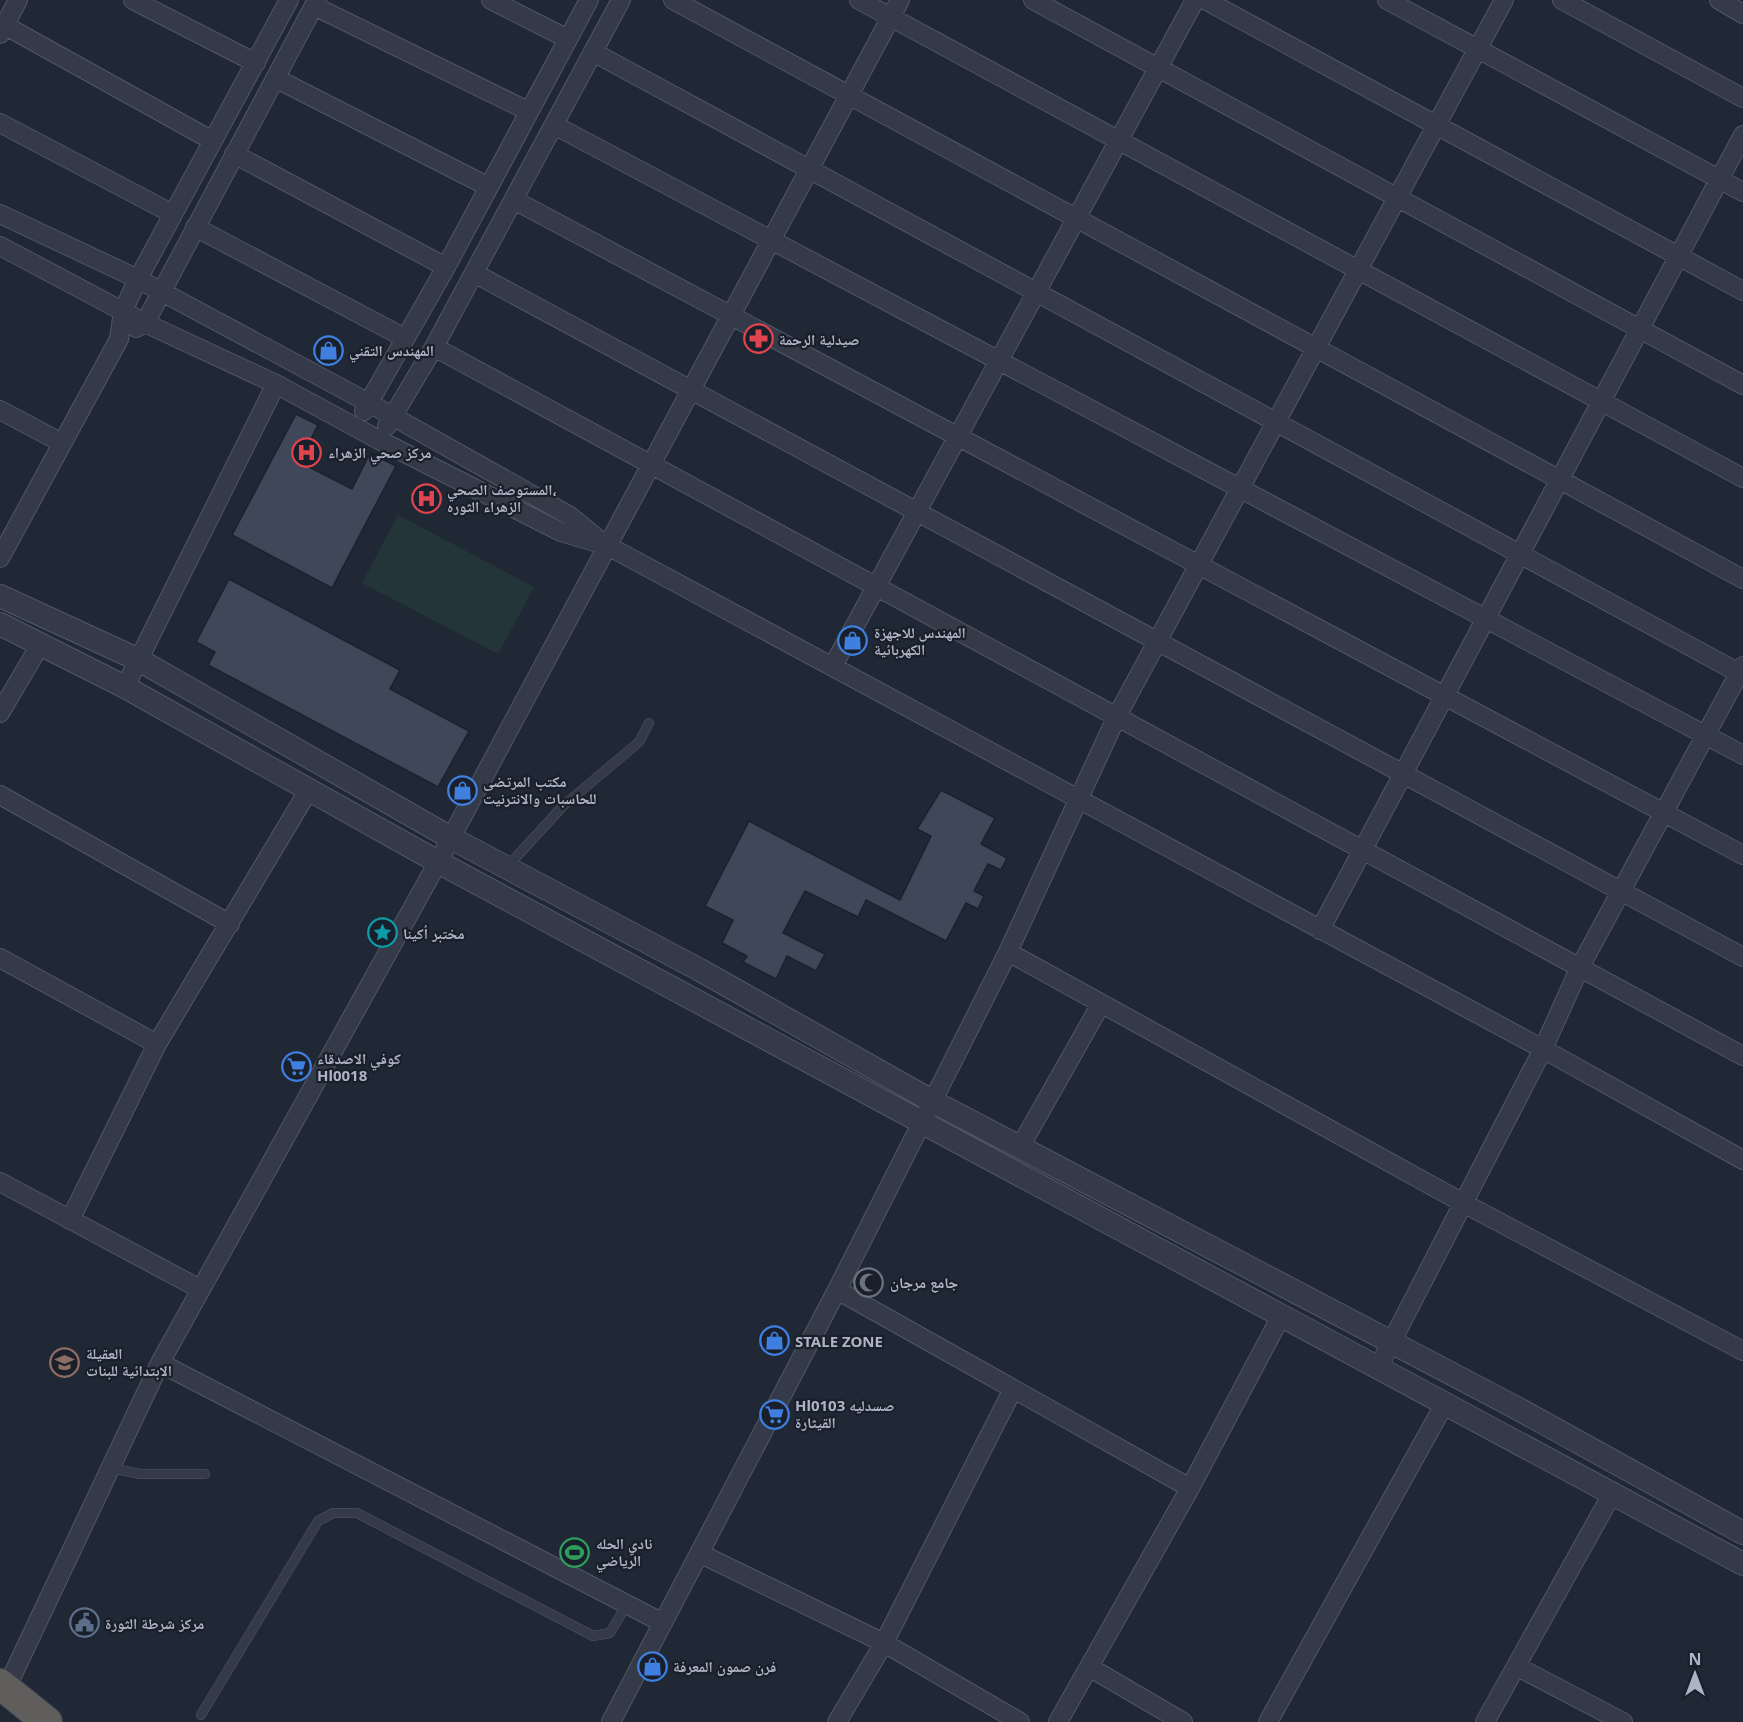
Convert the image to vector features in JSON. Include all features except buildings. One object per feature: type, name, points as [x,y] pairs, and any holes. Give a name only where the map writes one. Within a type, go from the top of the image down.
[{"type":"highway","points":[[3,1686],[47,1722]]},
{"type":"street","points":[[18,0],[2,30],[213,141]]},
{"type":"street","points":[[133,0],[256,63]]},
{"type":"street","points":[[0,558],[119,339],[123,311],[138,279],[289,0]]},
{"type":"street","points":[[491,0],[568,39]]},
{"type":"street","points":[[356,425],[446,267],[589,0]]},
{"type":"street","points":[[379,440],[434,347],[621,0]]},
{"type":"street","points":[[673,0],[1743,579]]},
{"type":"street","points":[[859,0],[1743,478]]},
{"type":"street","points":[[3,1686],[111,1468],[160,1363],[438,862],[900,0]]},
{"type":"street","points":[[1033,0],[1743,384]]},
{"type":"street","points":[[833,666],[878,587],[1195,0]]},
{"type":"street","points":[[1205,0],[1743,291]]},
{"type":"street","points":[[1387,0],[1743,192]]},
{"type":"street","points":[[611,1722],[701,1554],[1008,952],[1117,717],[1504,0]]},
{"type":"street","points":[[1562,0],[1743,98]]},
{"type":"street","points":[[1719,0],[1743,15]]},
{"type":"street","points":[[119,339],[145,323],[315,3],[528,111]]},
{"type":"street","points":[[593,52],[1520,554],[1742,671],[1580,967],[1543,1049],[1378,1368]]},
{"type":"street","points":[[275,78],[489,187]]},
{"type":"street","points":[[0,123],[174,214]]},
{"type":"street","points":[[554,125],[1743,755]]},
{"type":"street","points":[[1320,930],[1743,135]]},
{"type":"street","points":[[234,153],[446,267]]},
{"type":"street","points":[[514,200],[1743,855]]},
{"type":"street","points":[[0,214],[138,279],[369,403],[570,516],[608,546],[1543,1049],[1743,1160]]},
{"type":"street","points":[[195,227],[405,338]]},
{"type":"street","points":[[0,246],[145,323],[276,384],[356,425],[379,440],[561,532],[608,546]]},
{"type":"street","points":[[474,273],[1620,893],[1743,957]]},
{"type":"street","points":[[434,347],[1743,1056]]},
{"type":"street","points":[[125,687],[276,384]]},
{"type":"street","points":[[0,410],[62,443]]},
{"type":"street","points":[[0,596],[139,660],[451,838],[700,970],[927,1111],[1281,1316],[1613,1492],[1743,1564]]},
{"type":"street","points":[[0,624],[125,687],[438,862],[927,1111],[1020,1147],[1390,1344],[1513,1406],[1743,1533]]},
{"type":"street","points":[[0,713],[40,645]]},
{"type":"street","points":[[70,1220],[157,1044],[308,791]]},
{"type":"street","points":[[0,795],[230,924]]},
{"type":"street","points":[[1008,952],[1465,1203],[1743,1352]]},
{"type":"street","points":[[0,958],[157,1044]]},
{"type":"street","points":[[1020,1147],[1101,1004]]},
{"type":"street","points":[[0,1182],[200,1289]]},
{"type":"street","points":[[837,1290],[1190,1488]]},
{"type":"street","points":[[1058,1722],[1190,1488],[1281,1316]]},
{"type":"street","points":[[160,1363],[663,1623]]},
{"type":"street","points":[[837,1722],[884,1643],[1013,1389]]},
{"type":"street","points":[[1268,1722],[1445,1403]]},
{"type":"street","points":[[1485,1722],[1613,1492]]},
{"type":"street","points":[[701,1554],[884,1643],[1020,1722]]},
{"type":"street","points":[[1516,1666],[1623,1722]]},
{"type":"street","points":[[1089,1667],[1183,1722]]},
{"type":"lane","points":[[507,867],[563,806],[639,742],[649,723]]},
{"type":"lane","points":[[111,1468],[140,1474],[205,1474]]},
{"type":"lane","points":[[201,1715],[318,1521],[333,1513],[357,1513],[593,1636],[610,1634],[627,1604]]},
{"type":"shaded area","points":[[398,515],[534,587],[498,654],[362,583]]},
{"type":"place","name":"صيدلية الرحمة","points":[[758,339]]},
{"type":"place","name":"المهندس التقني","points":[[328,350]]},
{"type":"place","name":"مركز صحي الزهراء","points":[[307,452]]},
{"type":"place","name":"المستوصف الصحي، الزهراء الثوره","points":[[426,498]]},
{"type":"place","name":"المهندس للاجهزة الكهربائية","points":[[853,641]]},
{"type":"place","name":"مكتب المرتضى للحاسبات والانترنيت","points":[[462,790]]},
{"type":"place","name":"مختبر أكينا","points":[[382,933]]},
{"type":"place","name":"كوفي الاصدقاء Hl0018","points":[[296,1067]]},
{"type":"place","name":"جامع مرجان","points":[[869,1282]]},
{"type":"place","name":"STALE ZONE","points":[[774,1341]]},
{"type":"place","name":"العقيلة الابتدائية للبنات","points":[[65,1362]]},
{"type":"place","name":"Hl0103 صسدليه القيثارة","points":[[774,1414]]},
{"type":"place","name":"نادي الحله الرياضي","points":[[575,1552]]},
{"type":"place","name":"مركز شرطة الثورة","points":[[84,1623]]},
{"type":"place","name":"فرن صمون المعرفة","points":[[652,1666]]}]
